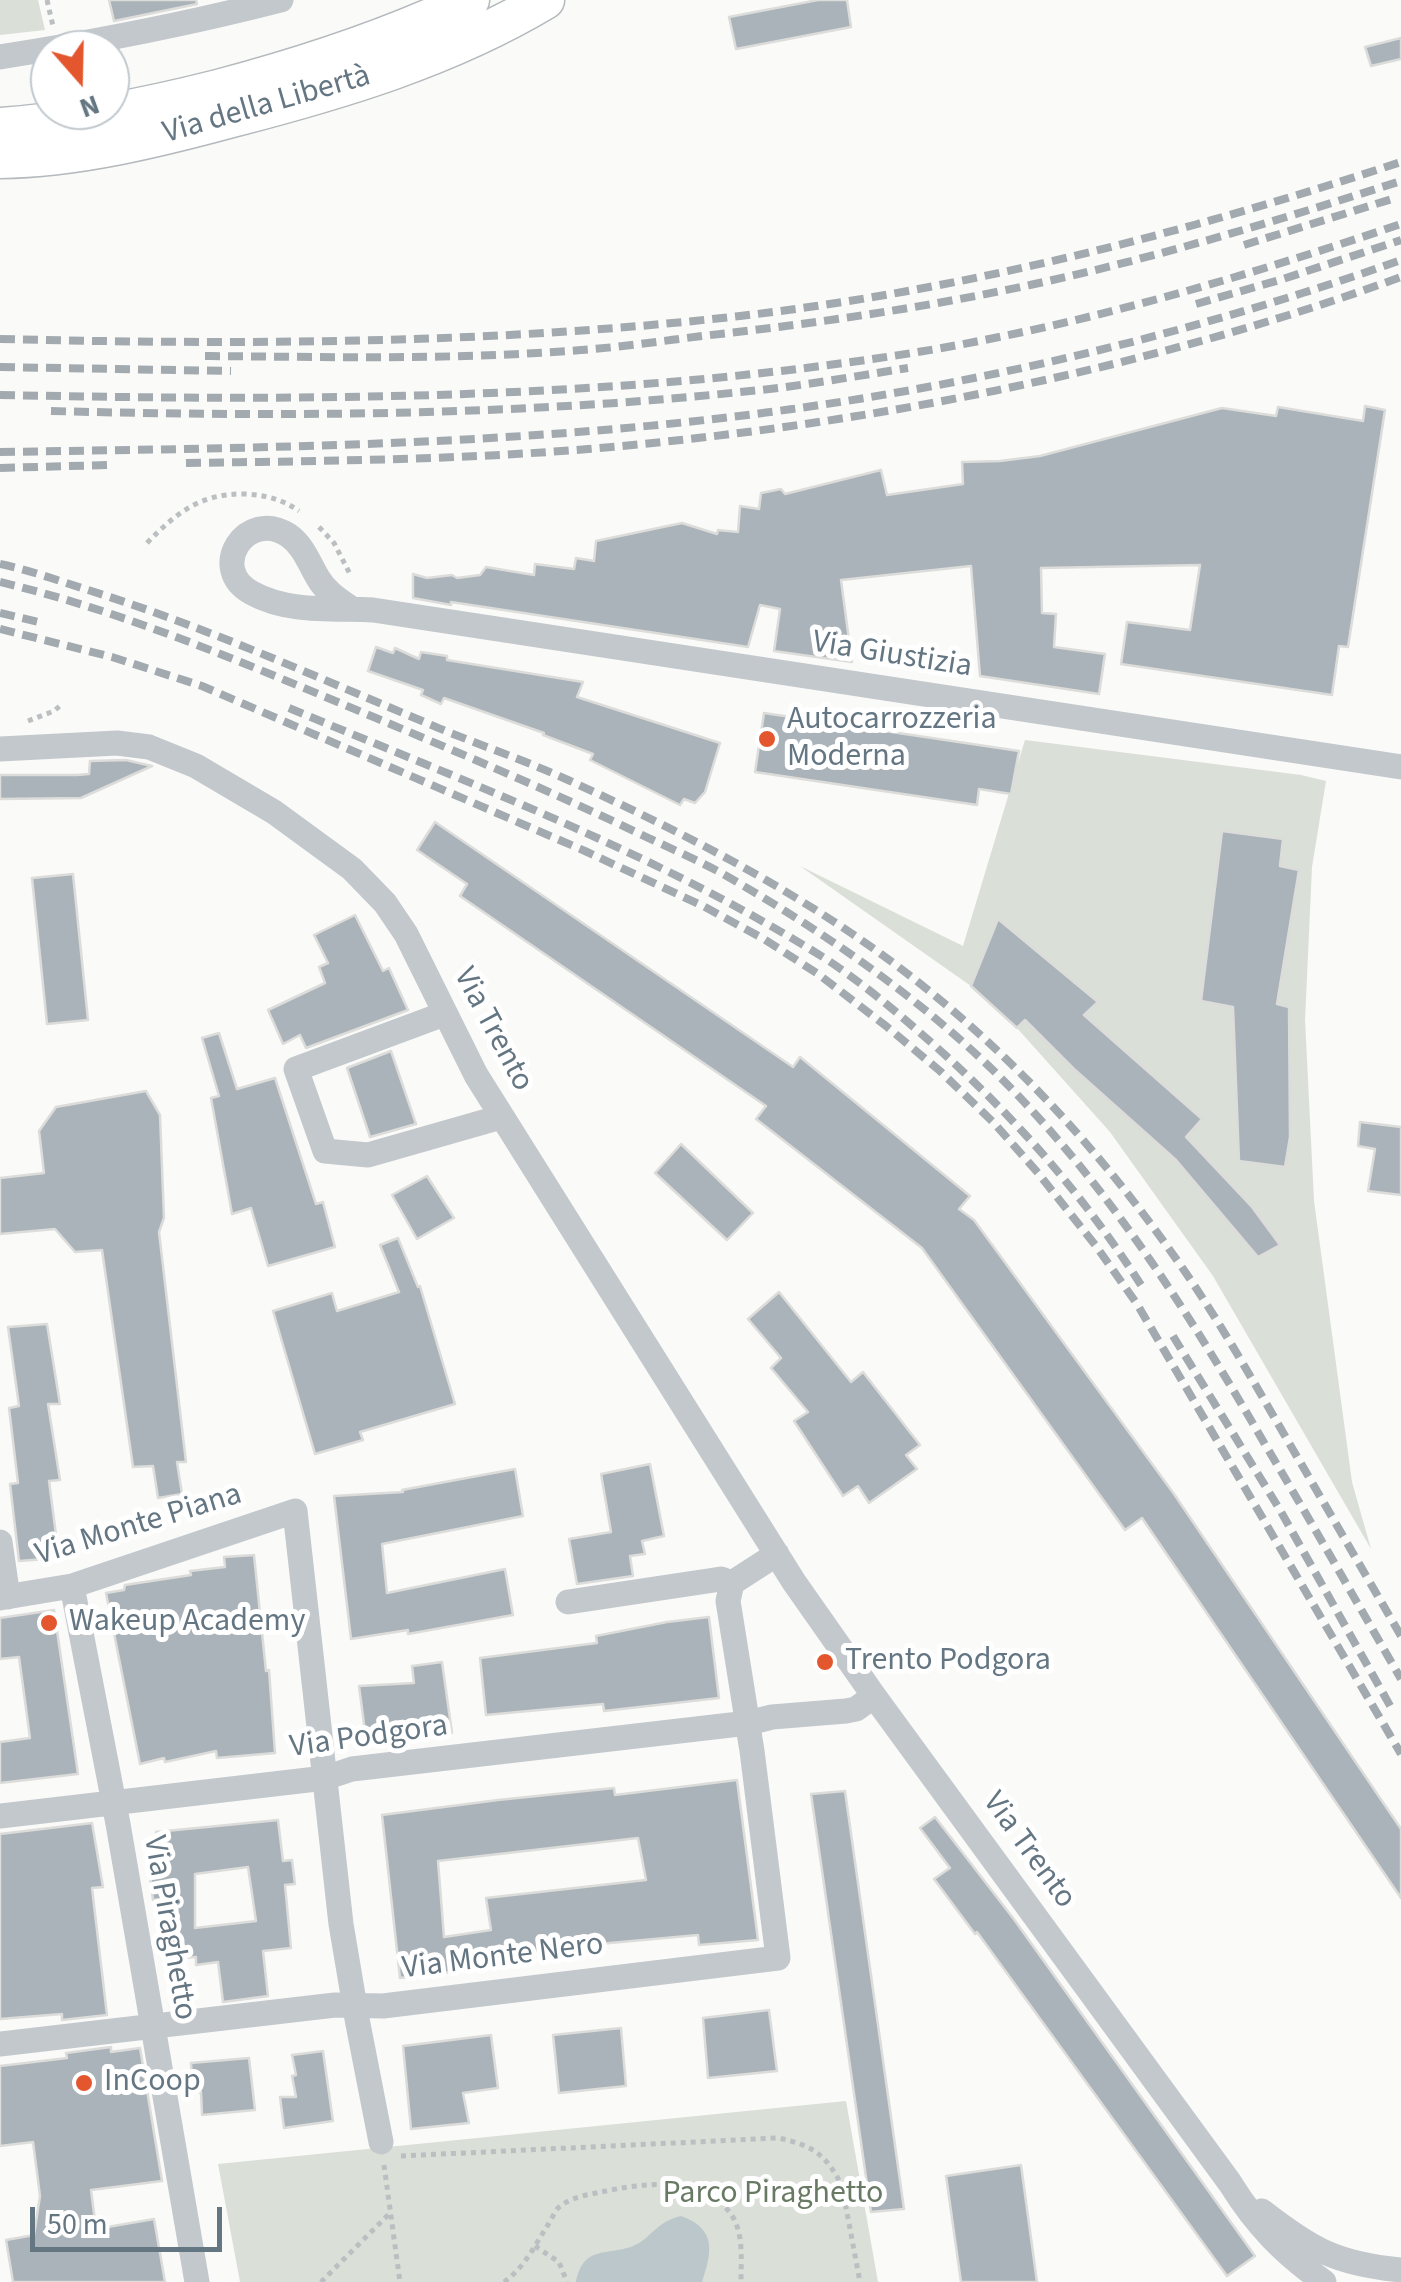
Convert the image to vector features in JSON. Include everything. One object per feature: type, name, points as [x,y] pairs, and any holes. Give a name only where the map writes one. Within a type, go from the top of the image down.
[{"type":"highway","name":"Via della Libertà","points":[[0,127],[140,109],[301,67],[426,21],[470,0]]},
{"type":"highway","name":"Via della Libertà","points":[[0,160],[151,140],[319,95],[446,51],[534,6],[560,0]]},
{"type":"street","points":[[0,57],[96,42],[281,0]]},
{"type":"street","name":"Via Giustizia","points":[[362,609],[330,594],[304,552],[284,532],[260,528],[235,547],[232,566],[244,588],[277,602],[320,610],[362,609],[1401,766]]},
{"type":"street","name":"Via Trento","points":[[0,748],[117,743],[148,747],[212,774],[274,812],[352,870],[385,903],[406,934],[444,1014],[501,1117],[778,1554],[874,1696],[1248,2211],[1268,2236],[1324,2282]]},
{"type":"street","points":[[444,1014],[296,1069],[326,1150],[368,1155],[501,1117]]},
{"type":"street","name":"Via Monte Piana","points":[[4,1597],[72,1586],[295,1511],[325,1778]]},
{"type":"street","points":[[0,1542],[4,1597]]},
{"type":"street","points":[[748,1723],[728,1601],[732,1583],[778,1554]]},
{"type":"street","points":[[568,1602],[721,1579],[732,1583]]},
{"type":"street","name":"Via Piraghetto","points":[[72,1586],[197,2282]]},
{"type":"street","name":"Via Podgora","points":[[0,1816],[325,1778],[352,1770],[772,1717],[846,1711],[874,1696]]},
{"type":"street","name":"Via Monte Nero","points":[[0,2044],[335,2005],[383,2006],[778,1958],[748,1723]]},
{"type":"street","points":[[325,1778],[342,1924],[382,2149]]},
{"type":"street","name":"Via Trento","points":[[1230,2183],[1310,2246],[1346,2262],[1401,2270]]},
{"type":"path","points":[[16,723],[42,717],[62,704]]},
{"type":"path","points":[[400,2282],[382,2149],[778,2138],[803,2143],[821,2155],[836,2174],[842,2186],[860,2282]]},
{"type":"path","points":[[504,2282],[515,2274],[558,2208],[576,2197],[630,2186],[668,2184],[706,2193],[734,2218],[740,2235],[742,2282]]},
{"type":"path","points":[[320,2282],[391,2212]]},
{"type":"path","points":[[535,2246],[560,2262],[567,2282]]},
{"type":"green space","points":[[0,0],[38,0],[45,30],[0,35]]},
{"type":"green space","points":[[1025,740],[1326,781],[1312,867],[1305,1020],[1314,1201],[1352,1482],[1371,1549],[1213,1276],[1110,1132],[1017,1028],[971,986],[800,866],[963,946]]},
{"type":"green space","name":"Parco Piraghetto","points":[[846,2101],[878,2282],[240,2282],[218,2164]]},
{"type":"shaded area","points":[[681,2216],[701,2228],[709,2243],[702,2282],[576,2282],[579,2270],[590,2257],[633,2246],[665,2222]]},
{"type":"building","points":[[109,0],[196,0],[197,4],[114,21]]},
{"type":"building","points":[[818,0],[847,0],[851,27],[736,49],[729,17]]},
{"type":"building","points":[[1401,38],[1401,59],[1371,66],[1365,47]]},
{"type":"building","points":[[1365,406],[1385,410],[1348,647],[1339,646],[1332,695],[1121,664],[1127,622],[1190,630],[1200,565],[1041,568],[1042,613],[1056,614],[1054,647],[1105,654],[1099,694],[980,676],[971,566],[841,580],[852,662],[774,651],[780,609],[760,605],[748,647],[413,598],[413,574],[457,578],[480,575],[486,567],[534,575],[535,564],[574,569],[576,558],[594,561],[596,541],[682,523],[717,534],[718,530],[738,532],[740,506],[759,509],[761,493],[781,489],[785,494],[881,470],[887,495],[963,484],[962,462],[1040,456],[1222,408],[1276,416],[1278,407],[1363,421]]},
{"type":"building","points":[[376,647],[393,653],[395,648],[419,659],[421,652],[447,656],[447,660],[583,682],[577,697],[720,743],[705,792],[695,803],[684,799],[680,805],[590,760],[593,754],[544,733],[444,698],[441,704],[421,695],[423,690],[368,671]]},
{"type":"building","points":[[764,713],[1019,751],[1011,794],[979,789],[977,805],[755,772]]},
{"type":"building","points":[[126,760],[152,766],[81,798],[0,799],[0,775],[89,774],[90,761]]},
{"type":"building","points":[[435,822],[793,1067],[800,1057],[970,1196],[959,1209],[974,1220],[1174,1494],[1401,1829],[1401,1898],[1142,1518],[1125,1530],[922,1248],[756,1119],[766,1106],[460,896],[467,884],[417,850]]},
{"type":"building","points":[[1222,831],[1283,839],[1280,866],[1299,870],[1277,1004],[1289,1007],[1290,1137],[1285,1167],[1239,1161],[1233,1007],[1201,1001]]},
{"type":"building","points":[[73,874],[88,1020],[47,1024],[32,878]]},
{"type":"building","points":[[355,915],[383,971],[389,968],[408,1010],[306,1048],[300,1035],[283,1044],[268,1010],[325,983],[319,967],[328,963],[314,935]]},
{"type":"building","points":[[998,919],[1098,1002],[1084,1015],[1202,1119],[1186,1137],[1252,1207],[1280,1245],[1258,1257],[1176,1160],[1025,1020],[1017,1028],[971,986]]},
{"type":"building","points":[[219,1033],[237,1089],[275,1078],[316,1204],[323,1202],[335,1247],[268,1266],[251,1208],[232,1214],[211,1098],[219,1096],[202,1038]]},
{"type":"building","points":[[391,1051],[416,1124],[370,1137],[347,1068]]},
{"type":"building","points":[[146,1091],[160,1115],[164,1218],[159,1232],[186,1462],[177,1462],[182,1494],[158,1498],[153,1466],[133,1467],[102,1250],[75,1252],[55,1229],[0,1234],[0,1178],[44,1173],[39,1131],[56,1107]]},
{"type":"building","points":[[1360,1122],[1401,1127],[1401,1195],[1368,1191],[1375,1149],[1358,1146]]},
{"type":"building","points":[[681,1144],[753,1213],[727,1240],[655,1173]]},
{"type":"building","points":[[427,1176],[454,1218],[417,1239],[392,1195]]},
{"type":"building","points":[[398,1238],[420,1286],[455,1404],[360,1432],[363,1440],[315,1454],[273,1311],[332,1293],[337,1311],[399,1292],[380,1245]]},
{"type":"building","points":[[779,1292],[851,1382],[863,1372],[920,1445],[906,1455],[917,1469],[869,1503],[858,1486],[843,1496],[794,1421],[808,1412],[771,1368],[781,1358],[748,1319]]},
{"type":"building","points":[[47,1324],[60,1404],[48,1404],[60,1480],[49,1481],[59,1558],[19,1561],[10,1484],[18,1483],[9,1408],[19,1406],[8,1327]]},
{"type":"building","points":[[650,1464],[664,1536],[642,1541],[645,1554],[630,1556],[633,1576],[577,1584],[569,1539],[611,1532],[601,1474]]},
{"type":"building","points":[[515,1469],[523,1516],[382,1544],[387,1593],[505,1569],[513,1615],[408,1634],[408,1630],[351,1639],[334,1496],[403,1492]]},
{"type":"building","points":[[254,1555],[275,1753],[217,1758],[216,1751],[140,1764],[106,1593],[124,1590],[125,1585],[225,1567],[224,1557]]},
{"type":"building","points":[[54,1610],[78,1774],[0,1783],[0,1742],[30,1738],[19,1657],[0,1659],[0,1618]]},
{"type":"building","points":[[709,1617],[719,1698],[604,1711],[603,1704],[486,1715],[480,1658],[597,1643],[596,1636]]},
{"type":"building","points":[[442,1662],[452,1733],[366,1739],[359,1686],[414,1683],[412,1666]]},
{"type":"building","points":[[737,1780],[758,1940],[699,1945],[698,1935],[577,1946],[466,1960],[467,1970],[400,1978],[382,1815],[614,1788],[615,1795]],"holes":[[[638,1838],[646,1880],[486,1898],[491,1930],[444,1937],[438,1861]]]},
{"type":"building","points":[[845,1791],[904,2209],[871,2212],[811,1794]]},
{"type":"building","points":[[935,1817],[1013,1918],[1255,2256],[1227,2276],[977,1932],[934,1879],[950,1868],[920,1828]]},
{"type":"building","points":[[278,1820],[283,1861],[292,1860],[295,1884],[285,1885],[291,1948],[263,1951],[268,1996],[223,2002],[218,1962],[196,1965],[196,1957],[170,1959],[162,1899],[153,1900],[150,1876],[161,1874],[156,1832]],"holes":[[[248,1867],[256,1921],[195,1928],[195,1874]]]},
{"type":"building","points":[[92,1823],[103,1887],[92,1888],[107,2015],[62,2020],[62,2014],[0,2019],[0,1834]]},
{"type":"building","points":[[769,2010],[777,2071],[708,2078],[703,2018]]},
{"type":"building","points":[[621,2028],[626,2086],[559,2093],[553,2035]]},
{"type":"building","points":[[491,2035],[498,2088],[463,2093],[469,2123],[411,2129],[403,2046]]},
{"type":"building","points":[[111,2047],[111,2052],[140,2048],[162,2181],[91,2190],[96,2229],[154,2219],[165,2282],[13,2282],[6,2240],[34,2235],[40,2196],[33,2142],[0,2146],[0,2066],[67,2058],[66,2053]]},
{"type":"building","points":[[323,2051],[333,2121],[284,2128],[280,2097],[296,2097],[292,2055]]},
{"type":"building","points":[[249,2058],[255,2110],[202,2115],[201,2092],[193,2093],[191,2063]]},
{"type":"building","points":[[1021,2165],[1037,2282],[961,2282],[946,2176]]},
{"type":"railway","points":[[0,339],[370,340],[556,332],[740,316],[908,291],[1074,256],[1239,212],[1401,162]]},
{"type":"railway","points":[[205,356],[535,353],[826,321],[949,301],[1124,263],[1401,181]]},
{"type":"railway","points":[[1244,245],[1392,199]]},
{"type":"railway","points":[[0,395],[229,398],[457,394],[685,381],[799,369],[974,342],[1098,315],[1401,224]]},
{"type":"railway","points":[[1196,304],[1401,240]]},
{"type":"railway","points":[[0,452],[473,439],[755,414],[919,389],[1082,354],[1243,311],[1401,260]]},
{"type":"railway","points":[[186,463],[538,453],[794,426],[1000,390],[1102,367],[1204,340],[1401,277]]},
{"type":"railway","points":[[0,367],[231,371]]},
{"type":"railway","points":[[51,411],[313,414],[576,406],[770,389],[908,368]]},
{"type":"railway","points":[[0,468],[107,465]]},
{"type":"railway","points":[[0,564],[131,604],[215,635],[568,780],[748,870],[901,968],[994,1047],[1037,1090],[1155,1229],[1226,1335],[1401,1636]]},
{"type":"railway","points":[[0,582],[96,609],[191,642],[607,818],[764,898],[884,978],[993,1070],[1061,1143],[1126,1226],[1212,1356],[1401,1679]]},
{"type":"railway","points":[[0,613],[39,622]]},
{"type":"railway","points":[[0,629],[112,657],[202,686],[585,851],[764,939],[886,1026],[993,1122],[1096,1246],[1137,1304],[1401,1754]]},
{"type":"railway","points":[[289,708],[631,853],[826,959],[907,1022],[992,1100],[1071,1188],[1141,1285]]},
{"type":"railway","points":[[1173,1336],[1280,1510],[1393,1711]]},
{"type":"place","name":"Autocarrozzeria Moderna","points":[[767,739]]},
{"type":"place","name":"Wakeup Academy","points":[[49,1623]]},
{"type":"place","name":"Trento Podgora","points":[[825,1662]]},
{"type":"place","name":"InCoop","points":[[84,2083]]}]
